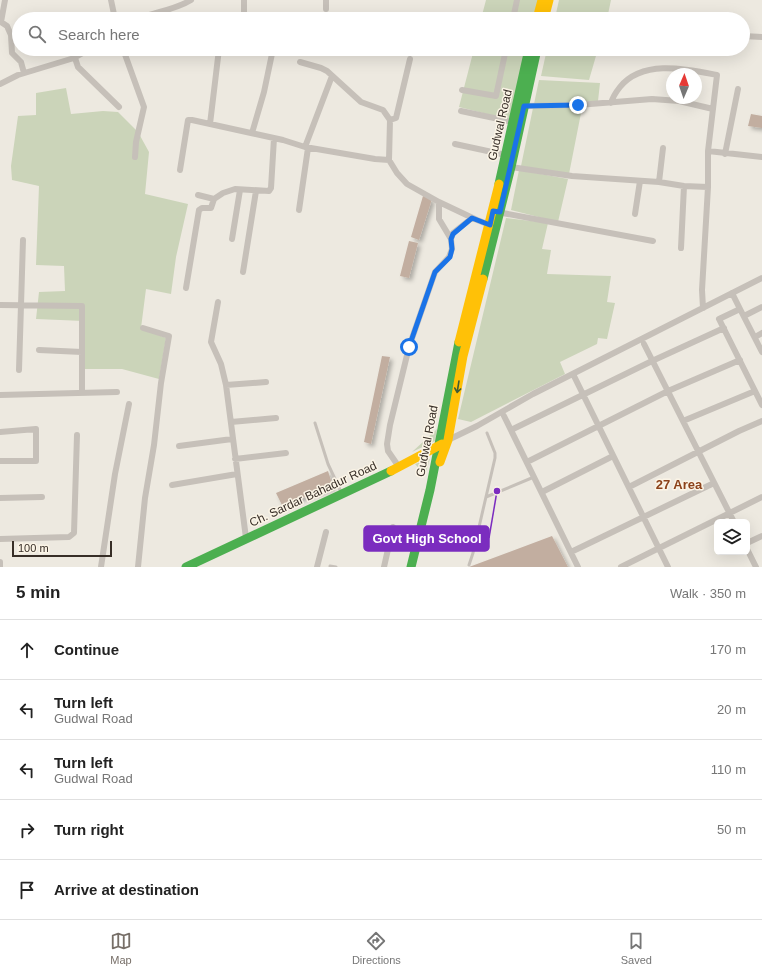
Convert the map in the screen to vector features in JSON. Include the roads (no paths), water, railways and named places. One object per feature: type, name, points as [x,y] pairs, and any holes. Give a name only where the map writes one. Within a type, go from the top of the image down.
[{"type":"main road","points":[[539,12],[542,0]]},
{"type":"main road","points":[[546,12],[549,0]]},
{"type":"main road","name":"Gudwal Road","points":[[430,490],[456,354],[490,225],[497,212],[506,155],[527,56]]},
{"type":"main road","name":"Gudwal Road","points":[[430,490],[448,440],[463,356],[497,212],[511,167],[535,56]]},
{"type":"main road","name":"Ch. Sardar Bahadur Road","points":[[186,567],[399,467],[448,440]]},
{"type":"main road","points":[[411,567],[430,490]]},
{"type":"street","points":[[5,0],[1,22],[7,26],[11,35],[12,53]]},
{"type":"street","points":[[111,0],[114,12]]},
{"type":"street","points":[[157,12],[181,6],[191,0]]},
{"type":"street","points":[[244,0],[244,12]]},
{"type":"street","points":[[326,0],[326,8]]},
{"type":"street","points":[[514,12],[517,0]]},
{"type":"street","points":[[750,36],[762,37]]},
{"type":"street","points":[[15,56],[21,62],[24,73]]},
{"type":"street","points":[[0,84],[24,73],[78,56]]},
{"type":"street","points":[[126,56],[144,107],[136,142],[135,158]]},
{"type":"street","points":[[210,124],[218,56]]},
{"type":"street","points":[[252,133],[264,92],[272,56]]},
{"type":"street","points":[[462,90],[496,96],[505,56]]},
{"type":"street","points":[[74,58],[78,67],[118,107]]},
{"type":"street","points":[[390,120],[396,118],[410,59]]},
{"type":"street","points":[[300,62],[321,68],[361,102],[382,110],[390,120],[389,160],[397,173],[407,184],[438,202],[490,225]]},
{"type":"street","points":[[611,103],[615,94],[627,79],[647,71],[672,69],[689,70],[717,75],[708,151],[708,187],[702,290],[703,308]]},
{"type":"street","points":[[299,210],[306,147],[332,76]]},
{"type":"street","points":[[725,154],[738,89]]},
{"type":"street","points":[[524,106],[578,105],[652,99],[679,101],[713,108]]},
{"type":"street","points":[[461,110],[513,122]]},
{"type":"street","points":[[180,170],[188,120],[274,138],[306,147],[389,160]]},
{"type":"street","points":[[186,288],[199,210],[202,208],[211,208],[214,199],[228,191],[269,191],[271,188],[274,138]]},
{"type":"street","points":[[455,144],[506,155]]},
{"type":"street","points":[[659,182],[663,148]]},
{"type":"street","points":[[708,151],[762,157]]},
{"type":"street","points":[[511,167],[572,176],[708,187]]},
{"type":"street","points":[[635,214],[640,181]]},
{"type":"street","points":[[681,248],[684,186]]},
{"type":"street","points":[[232,239],[240,190]]},
{"type":"street","points":[[244,272],[256,190]]},
{"type":"street","points":[[198,195],[214,199]]},
{"type":"street","points":[[399,467],[388,451],[387,444],[390,425],[409,347],[435,272],[450,257],[452,249],[451,239],[439,220],[438,202]]},
{"type":"street","points":[[497,212],[653,241]]},
{"type":"street","points":[[451,239],[453,234],[472,218]]},
{"type":"street","points":[[19,370],[23,240]]},
{"type":"street","points":[[448,440],[477,426],[533,394],[762,278]]},
{"type":"street","points":[[732,293],[762,352]]},
{"type":"street","points":[[218,302],[211,342],[221,364],[226,385],[246,538]]},
{"type":"street","points":[[0,306],[82,306],[82,393]]},
{"type":"street","points":[[744,316],[762,307]]},
{"type":"street","points":[[740,309],[719,319],[762,405]]},
{"type":"street","points":[[138,567],[145,498],[169,336],[143,328]]},
{"type":"street","points":[[511,430],[652,360],[724,328]]},
{"type":"street","points":[[755,337],[762,333]]},
{"type":"street","points":[[644,344],[732,519]]},
{"type":"street","points":[[39,350],[82,352]]},
{"type":"street","points":[[527,462],[668,391],[740,360]]},
{"type":"street","points":[[574,376],[668,567]]},
{"type":"street","points":[[226,385],[266,382]]},
{"type":"street","points":[[683,422],[755,391]]},
{"type":"street","points":[[0,395],[117,392]]},
{"type":"street","points":[[101,567],[115,474],[128,404]]},
{"type":"street","points":[[504,416],[572,552],[578,567]]},
{"type":"street","points":[[230,422],[276,418]]},
{"type":"street","points":[[628,487],[762,421]]},
{"type":"street","points":[[0,432],[36,429],[36,461],[0,461]]},
{"type":"street","points":[[0,539],[69,537],[74,533],[77,435]]},
{"type":"street","points":[[179,446],[232,439]]},
{"type":"street","points":[[235,459],[286,453]]},
{"type":"street","points":[[542,492],[613,456]]},
{"type":"street","points":[[172,485],[237,474]]},
{"type":"street","points":[[572,552],[714,483]]},
{"type":"street","points":[[0,498],[42,497]]},
{"type":"street","points":[[621,567],[762,497]]},
{"type":"street","points":[[384,567],[393,526]]},
{"type":"street","points":[[317,567],[326,532]]},
{"type":"street","points":[[750,542],[762,536]]},
{"type":"street","points":[[750,555],[756,567]]},
{"type":"street","points":[[0,562],[0,567]]},
{"type":"lane","points":[[316,423],[328,464],[341,494]]},
{"type":"lane","points":[[469,566],[495,453],[488,433]]},
{"type":"lane","points":[[486,497],[534,477]]},
{"type":"lane","points":[[330,566],[336,567]]},
{"type":"place","name":"Govt High School","points":[[497,491]]},
{"type":"district","name":"27 Area","points":[[679,484]]}]
